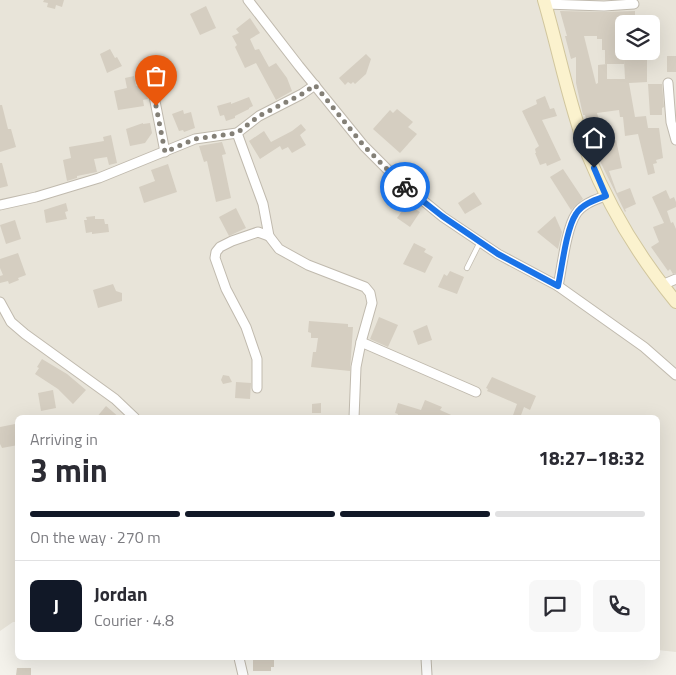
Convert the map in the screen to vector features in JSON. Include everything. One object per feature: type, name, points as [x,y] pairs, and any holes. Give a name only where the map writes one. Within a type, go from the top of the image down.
[{"type":"main road","points":[[544,2],[576,118],[606,196],[662,285],[676,302]]},
{"type":"street","points":[[248,0],[364,146],[398,180],[442,216],[480,242],[498,254],[558,286],[644,346],[676,375]]},
{"type":"street","points":[[544,2],[604,6],[634,4]]},
{"type":"street","points":[[146,71],[153,92],[165,152]]},
{"type":"street","points":[[668,83],[671,122],[676,140]]},
{"type":"street","points":[[0,205],[77,185],[195,139],[237,133],[259,116],[302,94],[315,85]]},
{"type":"street","points":[[237,133],[263,204],[269,236],[279,249],[308,264],[365,287],[370,293],[372,304],[356,367],[354,415]]},
{"type":"street","points":[[558,286],[571,227],[576,214],[584,206],[606,196]]},
{"type":"street","points":[[257,388],[257,359],[246,327],[226,289],[215,258],[216,252],[220,247],[232,241],[258,232],[269,236]]},
{"type":"street","points":[[662,285],[676,279]]},
{"type":"street","points":[[0,302],[12,322],[25,334],[115,399],[132,415]]},
{"type":"street","points":[[361,342],[476,392]]},
{"type":"street","points":[[239,660],[243,675]]},
{"type":"street","points":[[426,660],[427,675]]},
{"type":"lane","points":[[468,268],[480,242]]},
{"type":"shaded area","points":[[0,0],[676,0],[676,652],[660,650],[660,415],[15,415],[15,622],[0,631]]},
{"type":"building","points":[[44,0],[64,0],[62,7],[56,5],[55,9],[47,7],[48,3],[43,2]]},
{"type":"building","points":[[206,6],[216,28],[200,35],[190,14]]},
{"type":"building","points":[[560,11],[635,11],[635,15],[615,15],[615,60],[624,60],[647,60],[647,82],[629,83],[635,117],[646,116],[648,128],[659,128],[663,158],[656,160],[657,163],[653,164],[655,173],[648,175],[638,134],[625,136],[623,117],[620,117],[619,110],[597,113],[601,129],[607,127],[613,141],[616,140],[622,168],[609,171],[617,193],[630,188],[636,204],[625,209],[625,212],[597,155],[585,115],[583,115],[576,83],[576,57],[571,59],[565,36],[567,36]],"holes":[[[584,36],[597,36],[597,39],[602,39],[602,50],[605,50],[605,64],[607,64],[598,65],[598,83],[596,84]],[[624,60],[625,79],[607,79],[607,64],[624,64]]]},
{"type":"building","points":[[250,18],[260,33],[250,39],[255,50],[259,49],[269,67],[276,63],[287,78],[292,91],[276,100],[256,63],[245,68],[235,47],[237,45],[232,36],[239,33],[236,29]]},
{"type":"building","points":[[110,49],[122,66],[107,73],[100,54]]},
{"type":"building","points":[[366,54],[371,59],[366,74],[355,84],[348,82],[345,85],[339,78]]},
{"type":"building","points":[[667,56],[676,56],[676,72],[667,72]]},
{"type":"building","points":[[134,76],[136,86],[144,85],[148,99],[143,100],[144,106],[118,110],[114,91],[127,88],[125,78]]},
{"type":"building","points":[[648,84],[662,84],[664,107],[662,108],[662,115],[650,115]]},
{"type":"building","points":[[545,96],[550,109],[554,108],[557,116],[542,120],[561,160],[547,166],[546,163],[540,165],[535,153],[535,149],[539,146],[522,111],[537,104],[536,100]]},
{"type":"building","points":[[249,97],[253,106],[249,109],[235,116],[235,118],[226,121],[224,115],[220,116],[217,106],[231,102],[231,104]]},
{"type":"building","points":[[0,105],[2,105],[8,129],[11,129],[16,147],[0,152]]},
{"type":"building","points":[[397,109],[413,122],[408,127],[417,134],[400,153],[373,129],[390,110],[393,113]]},
{"type":"building","points":[[183,110],[184,114],[191,112],[195,128],[184,132],[183,130],[179,131],[172,114]]},
{"type":"building","points":[[143,123],[150,123],[152,133],[145,143],[130,146],[126,129]]},
{"type":"building","points":[[301,124],[306,130],[300,135],[306,145],[292,153],[288,147],[282,150],[280,146],[260,159],[249,141],[264,131],[271,142]]},
{"type":"building","points":[[111,135],[117,163],[109,165],[107,157],[94,159],[97,172],[77,176],[77,178],[67,181],[63,160],[71,158],[69,147],[104,141],[103,137]]},
{"type":"building","points":[[222,142],[226,154],[222,155],[231,198],[216,202],[207,161],[204,162],[199,146]]},
{"type":"building","points":[[0,163],[2,163],[8,186],[0,188]]},
{"type":"building","points":[[168,164],[177,192],[144,203],[139,187],[155,181],[151,170]]},
{"type":"building","points":[[563,169],[583,199],[571,210],[550,177]]},
{"type":"building","points":[[666,190],[670,199],[674,197],[676,202],[676,207],[667,211],[671,223],[673,222],[676,229],[676,273],[673,274],[670,269],[668,271],[651,247],[659,242],[653,227],[664,223],[652,197]]},
{"type":"building","points":[[474,192],[482,204],[465,214],[458,203]]},
{"type":"building","points":[[66,203],[68,211],[65,212],[67,219],[46,223],[44,210]]},
{"type":"building","points":[[407,204],[420,212],[410,227],[397,218]]},
{"type":"building","points":[[236,208],[246,228],[229,236],[219,217]]},
{"type":"building","points":[[95,216],[95,219],[104,219],[105,224],[108,224],[109,232],[86,233],[84,220],[87,220],[86,217]]},
{"type":"building","points":[[555,216],[562,232],[558,249],[537,232]]},
{"type":"building","points":[[15,220],[21,239],[6,244],[0,225]]},
{"type":"building","points":[[414,243],[426,249],[424,252],[433,257],[425,273],[403,264]]},
{"type":"building","points":[[18,253],[26,275],[9,284],[8,281],[0,283],[0,276],[3,275],[0,268],[0,259]]},
{"type":"building","points":[[450,271],[464,277],[457,294],[438,287],[444,274],[447,276]]},
{"type":"building","points":[[113,284],[116,291],[122,293],[122,301],[98,308],[93,290]]},
{"type":"building","points":[[379,317],[398,325],[388,347],[370,339]]},
{"type":"building","points":[[309,321],[348,324],[348,327],[353,327],[350,371],[311,367],[313,352],[316,352],[318,338],[311,338],[311,333],[308,332]]},
{"type":"building","points":[[427,325],[432,340],[418,345],[413,331]]},
{"type":"building","points":[[42,359],[67,374],[86,390],[73,404],[58,389],[35,374]]},
{"type":"building","points":[[223,375],[229,376],[232,382],[223,384],[221,380]]},
{"type":"building","points":[[492,377],[536,396],[530,410],[524,407],[521,415],[513,415],[517,404],[487,391],[488,389],[486,388]]},
{"type":"building","points":[[236,382],[251,383],[250,399],[235,398]]},
{"type":"building","points":[[53,390],[56,408],[41,411],[38,393]]},
{"type":"building","points":[[425,400],[442,407],[440,410],[451,415],[398,415],[395,413],[398,403],[421,410]]},
{"type":"building","points":[[321,403],[321,413],[312,413],[312,404]]},
{"type":"building","points":[[106,406],[116,415],[98,415]]},
{"type":"building","points":[[15,424],[15,446],[2,448],[0,444],[0,427]]},
{"type":"building","points":[[253,660],[274,660],[274,667],[271,667],[271,671],[253,671]]},
{"type":"building","points":[[17,668],[31,668],[31,675],[16,675]]},
{"type":"way so far","points":[[156,106],[165,152],[195,139],[237,133],[259,116],[302,94],[315,85],[364,146],[405,187]]},
{"type":"route","points":[[405,187],[442,216],[498,254],[558,286],[571,227],[576,214],[584,206],[606,196],[594,168]]}]
